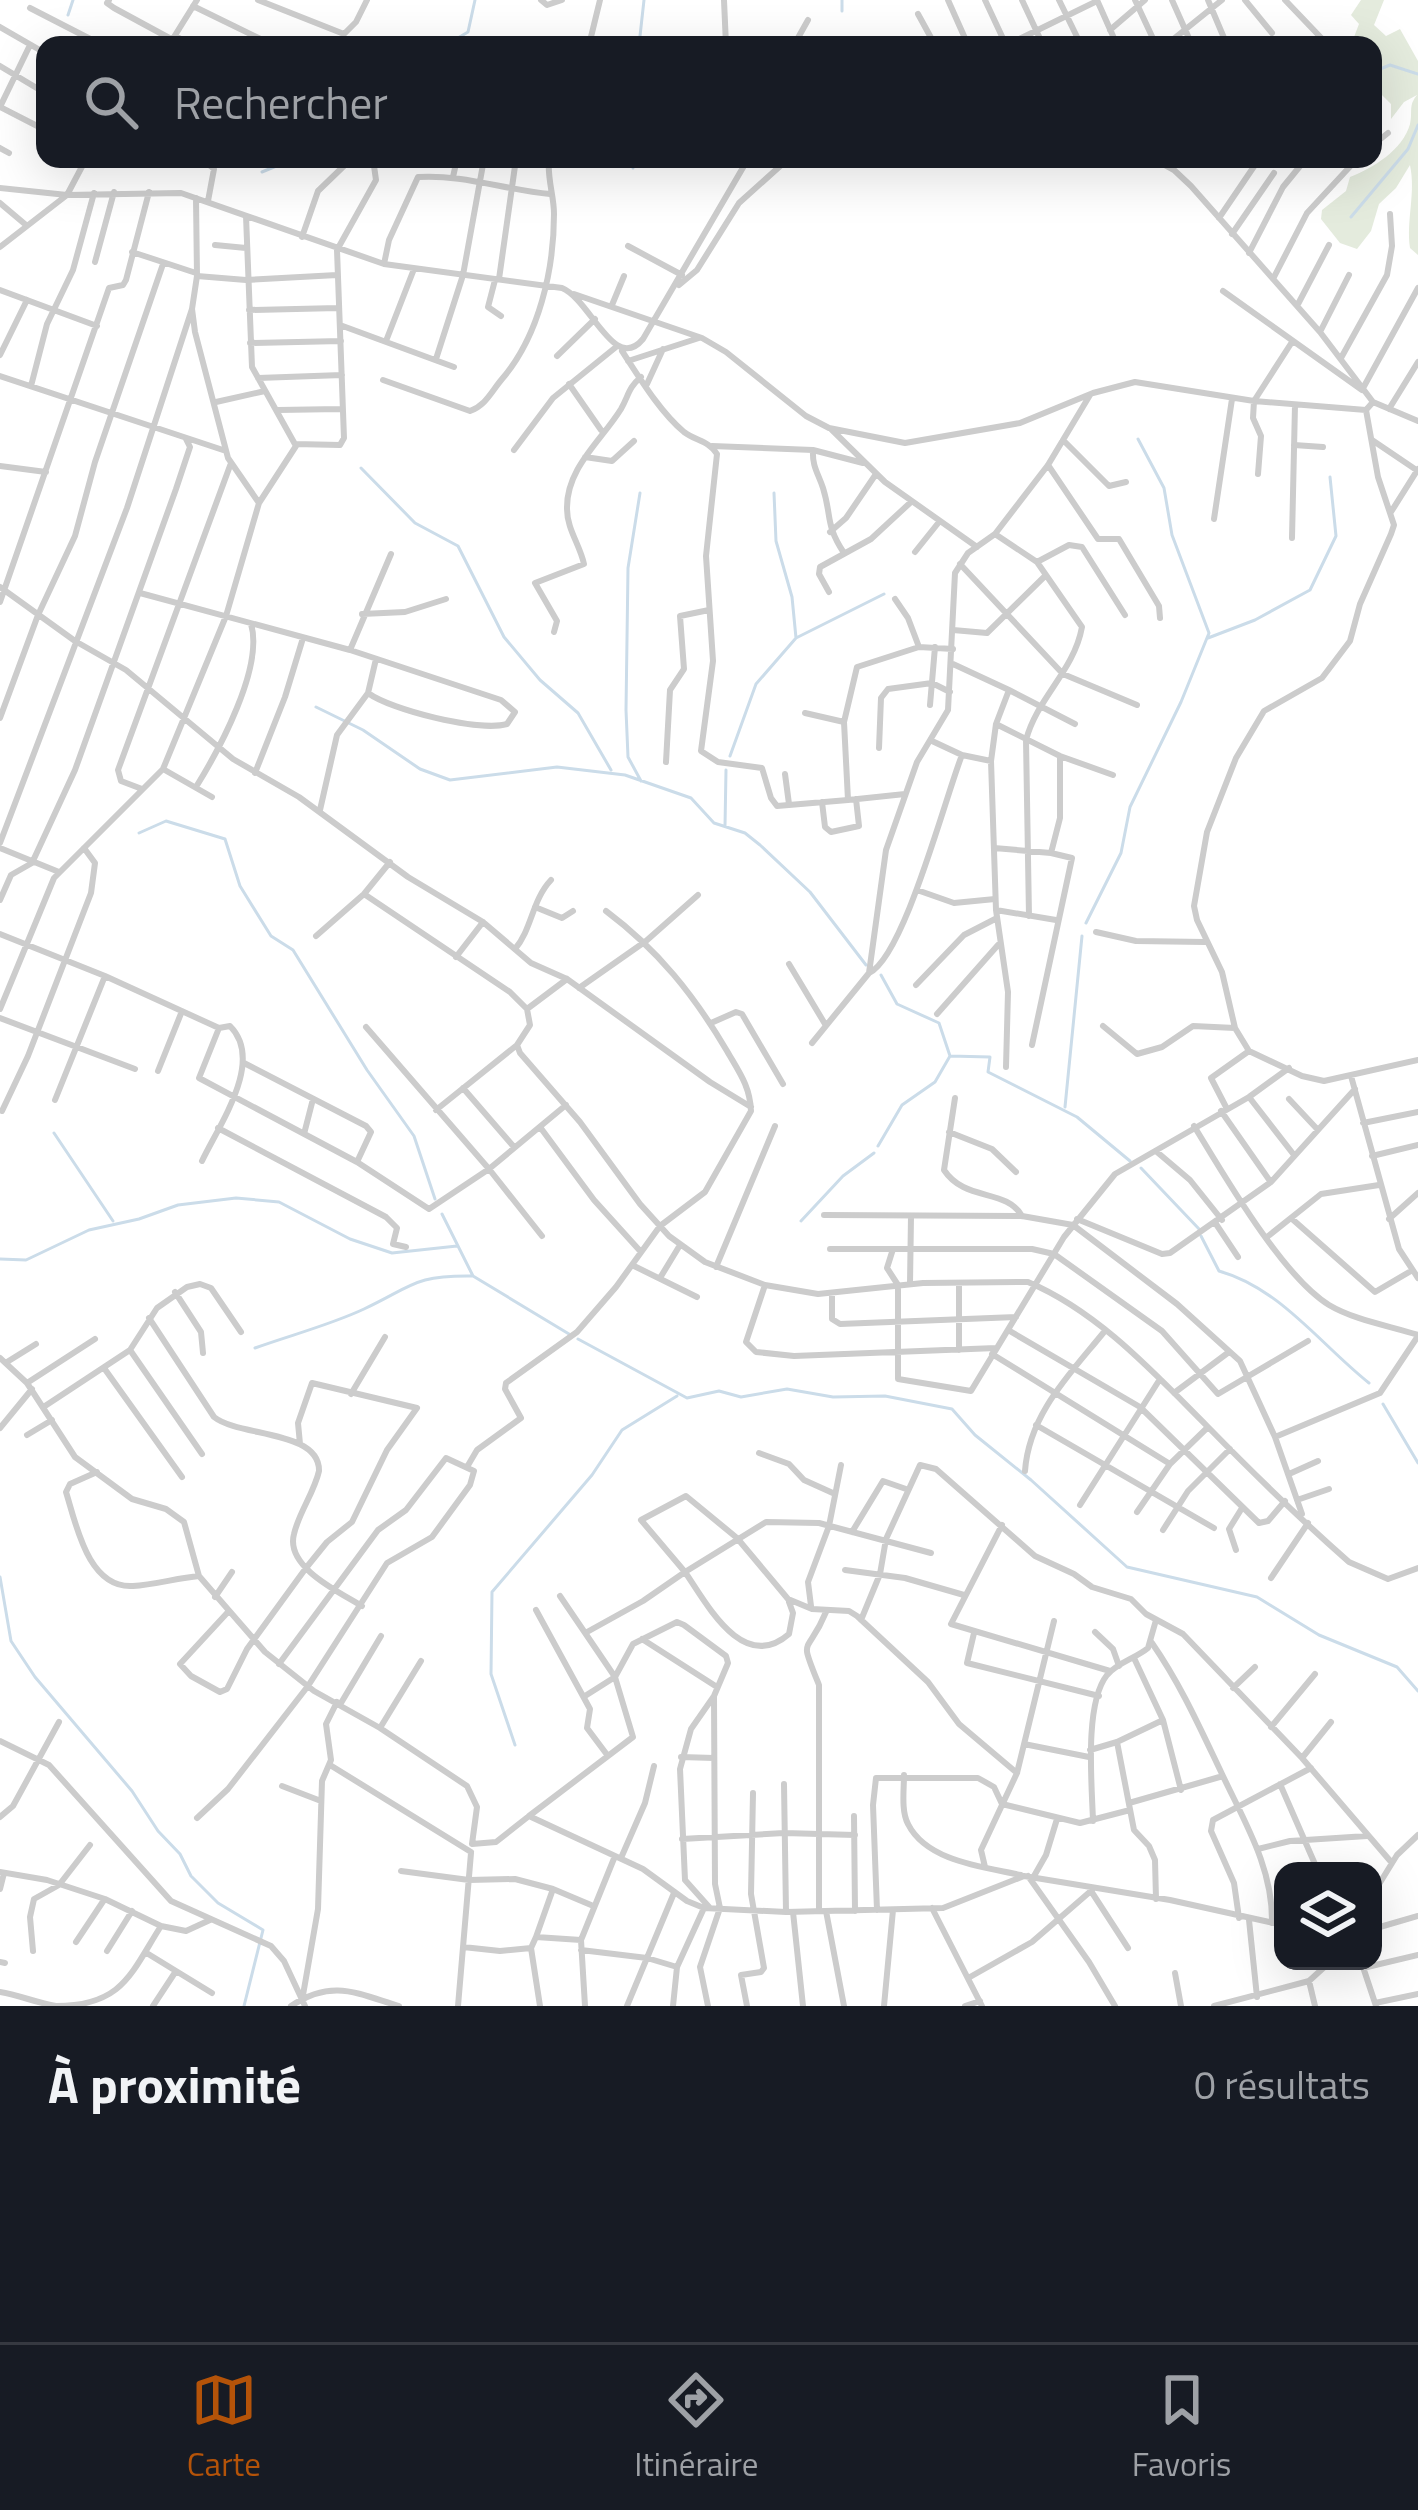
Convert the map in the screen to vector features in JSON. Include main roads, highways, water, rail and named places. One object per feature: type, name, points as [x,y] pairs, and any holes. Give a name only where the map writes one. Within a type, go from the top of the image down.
[{"type":"waterway","points":[[68,15],[73,0]]},
{"type":"waterway","points":[[461,36],[468,32],[475,0]]},
{"type":"waterway","points":[[640,36],[644,0]]},
{"type":"waterway","points":[[842,0],[842,11]]},
{"type":"waterway","points":[[1382,68],[1390,65],[1418,74]]},
{"type":"waterway","points":[[1351,217],[1408,149],[1418,125]]},
{"type":"waterway","points":[[262,172],[272,168]]},
{"type":"waterway","points":[[1086,923],[1121,853],[1130,807],[1209,633],[1172,535],[1164,488],[1138,439]]},
{"type":"waterway","points":[[361,468],[415,523],[458,546],[504,637],[540,680],[578,713],[611,770]]},
{"type":"waterway","points":[[1208,638],[1255,620],[1310,590],[1336,536],[1330,477]]},
{"type":"waterway","points":[[640,493],[628,568],[626,710],[628,757],[641,781]]},
{"type":"waterway","points":[[730,756],[756,684],[796,638],[792,597],[776,541],[774,493]]},
{"type":"waterway","points":[[796,638],[884,594]]},
{"type":"waterway","points":[[316,707],[363,730],[420,769],[450,780],[557,767],[625,775],[691,798],[714,823],[745,833],[810,892],[866,965]]},
{"type":"waterway","points":[[725,826],[726,770]]},
{"type":"waterway","points":[[139,833],[166,821],[225,839],[240,886],[271,936],[293,950],[414,1136],[435,1199]]},
{"type":"waterway","points":[[1065,1107],[1082,936]]},
{"type":"waterway","points":[[881,975],[897,1004],[939,1023],[950,1056],[990,1057],[988,1072],[1077,1117],[1130,1161]]},
{"type":"waterway","points":[[878,1146],[902,1105],[935,1082],[950,1056]]},
{"type":"waterway","points":[[54,1133],[113,1221]]},
{"type":"waterway","points":[[801,1221],[843,1176],[874,1153]]},
{"type":"waterway","points":[[1141,1168],[1200,1230]]},
{"type":"waterway","points":[[0,1259],[26,1260],[89,1230],[178,1205],[236,1198],[279,1202],[350,1239],[392,1253],[457,1246]]},
{"type":"waterway","points":[[442,1214],[473,1276],[569,1334]]},
{"type":"waterway","points":[[1201,1236],[1219,1271],[1280,1304],[1369,1383]]},
{"type":"waterway","points":[[255,1348],[351,1315],[426,1280],[473,1276]]},
{"type":"waterway","points":[[578,1339],[687,1398],[719,1391],[741,1397],[787,1389],[833,1397],[885,1396],[952,1409],[975,1435],[1127,1567],[1257,1597],[1319,1635],[1397,1667],[1418,1691]]},
{"type":"waterway","points":[[515,1745],[491,1674],[492,1592],[592,1475],[622,1430],[677,1396]]},
{"type":"waterway","points":[[1383,1404],[1418,1463]]},
{"type":"waterway","points":[[0,1577],[11,1641],[35,1677],[132,1791],[191,1876],[218,1903],[263,1930],[244,2006]]}]
